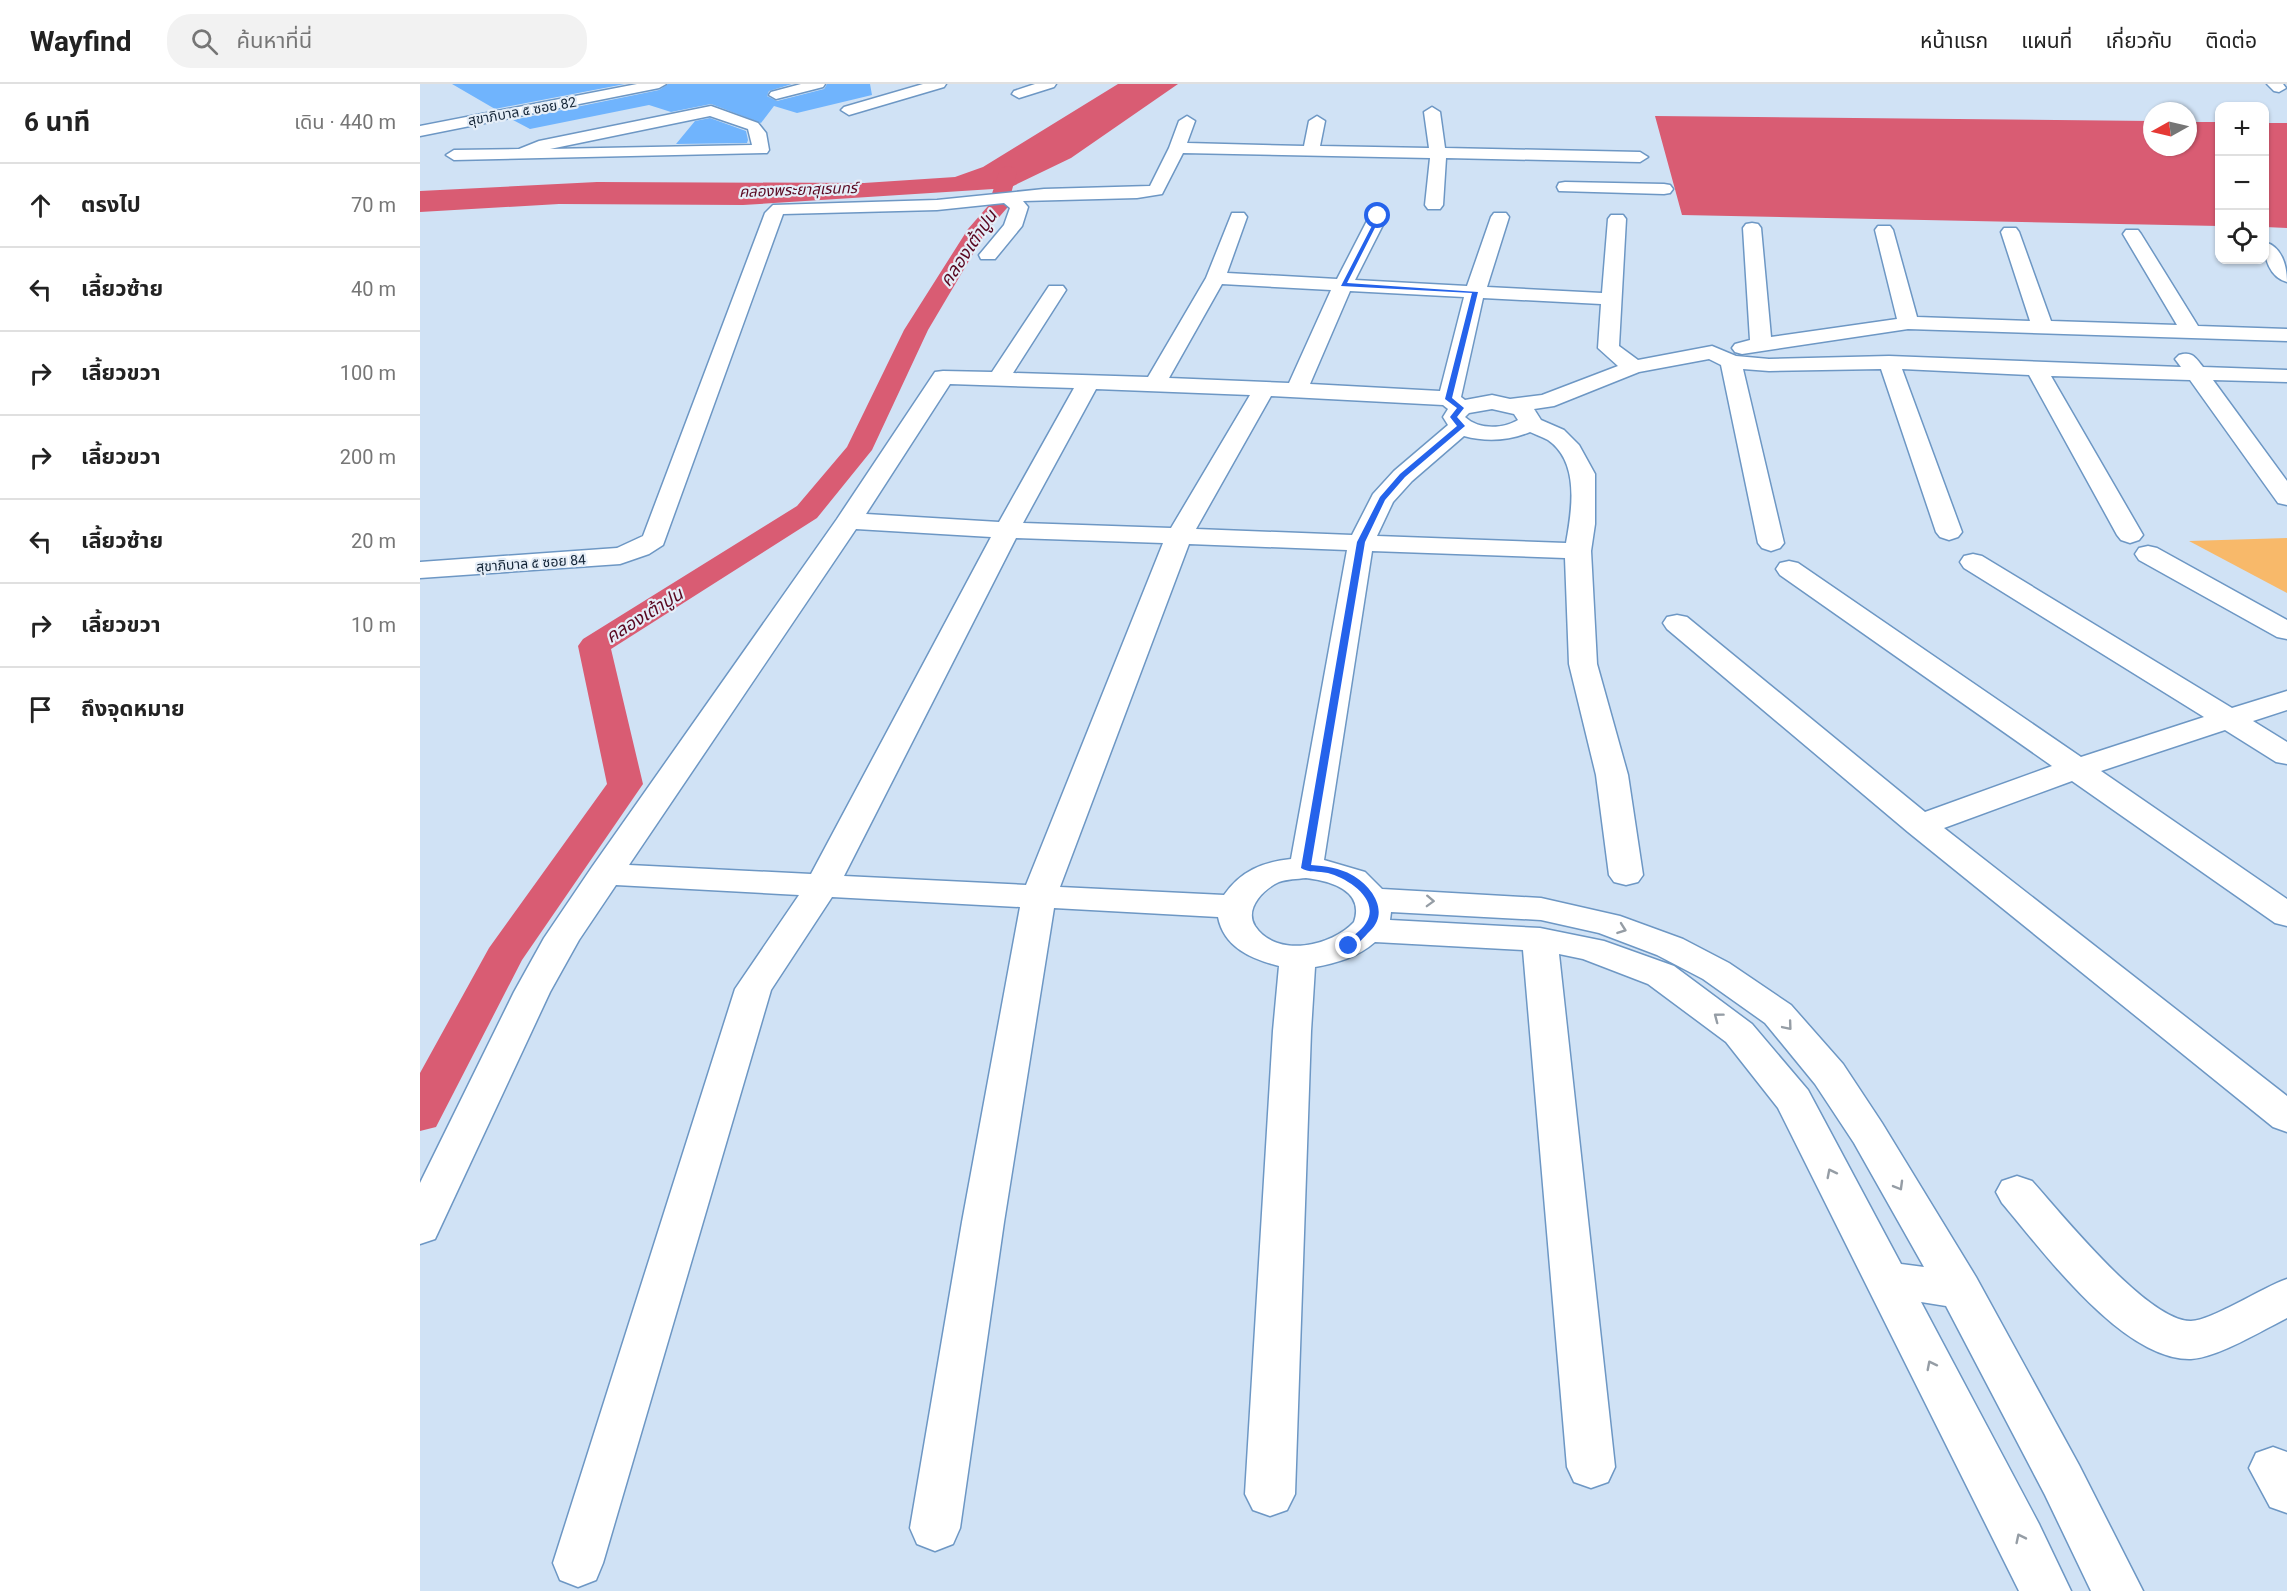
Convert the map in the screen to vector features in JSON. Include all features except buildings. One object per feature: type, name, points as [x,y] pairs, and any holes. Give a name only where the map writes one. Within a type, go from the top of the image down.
[{"type":"street","name":"สุขาภิบาล ๕ ซอย 82","points":[[420,131],[638,84]]},
{"type":"street","name":"สุขาภิบาล ๕ ซอย 82","points":[[420,126],[659,84]]},
{"type":"street","points":[[776,95],[818,84]]},
{"type":"street","points":[[849,110],[939,84]]},
{"type":"street","points":[[1019,94],[1049,84]]},
{"type":"street","points":[[454,155],[522,154],[761,150],[760,140],[753,126],[711,111],[538,146],[522,154]]},
{"type":"street","points":[[1431,112],[1438,153],[1434,205]]},
{"type":"street","points":[[999,200],[1044,194],[1118,194],[1156,189],[1177,148],[1187,121]]},
{"type":"street","points":[[1311,151],[1317,121]]},
{"type":"street","points":[[554,124],[578,137]]},
{"type":"street","points":[[1177,148],[1438,153],[1564,148],[1640,157]]},
{"type":"street","points":[[1564,148],[1566,193],[1664,189]]},
{"type":"street","points":[[988,255],[1013,226],[1018,207],[999,200]]},
{"type":"street","name":"สุขาภิบาล ๕ ซอย 84","points":[[420,570],[620,556],[640,549],[654,540],[774,213],[778,209],[937,206],[999,200]]},
{"type":"street","points":[[1297,390],[1343,285],[1378,216]]},
{"type":"street","points":[[1155,384],[1216,278],[1238,217]]},
{"type":"street","points":[[1457,411],[1475,292],[1500,217]]},
{"type":"street","points":[[1617,219],[1608,348],[1634,367]]},
{"type":"street","points":[[1752,228],[1761,345]]},
{"type":"street","points":[[1884,230],[1908,323]]},
{"type":"street","points":[[2010,232],[2043,328]]},
{"type":"street","points":[[2132,234],[2191,332]]},
{"type":"street","points":[[2269,252],[2287,276]]},
{"type":"street","points":[[1216,278],[1610,298]]},
{"type":"street","points":[[999,378],[1056,290]]},
{"type":"street","points":[[420,1227],[532,992],[562,938],[849,521],[943,377],[1297,390],[1457,411],[1492,434],[1515,431],[1521,414],[1546,401],[1634,367],[1721,357],[1761,345],[1908,323],[2287,335]]},
{"type":"street","points":[[2166,331],[2287,498]]},
{"type":"street","points":[[1721,357],[1769,365],[1889,362],[2036,369],[2287,376]]},
{"type":"street","points":[[1721,357],[1771,543]]},
{"type":"street","points":[[1889,362],[1949,532]]},
{"type":"street","points":[[2036,369],[2139,545],[2287,631]]},
{"type":"street","points":[[578,1563],[753,989],[822,886],[1007,530],[1089,381]]},
{"type":"street","points":[[935,1528],[983,1222],[1039,896],[1179,536],[1264,389]]},
{"type":"street","points":[[1306,868],[1361,542],[1382,499],[1457,411],[1480,403],[1521,414],[1556,435],[1571,450],[1583,474],[1582,524],[1578,551],[1583,664],[1611,775],[1626,875]]},
{"type":"street","points":[[849,521],[1007,530],[1578,551]]},
{"type":"street","points":[[1973,562],[2287,755]]},
{"type":"street","points":[[1789,569],[2287,915]]},
{"type":"street","points":[[1677,623],[1920,825],[2287,1117]]},
{"type":"street","points":[[1920,825],[2075,769],[2287,700]]},
{"type":"street","points":[[1306,868],[1328,870],[1347,876],[1362,886],[1369,915],[1349,946],[1330,953],[1298,957],[1269,951],[1253,943],[1242,932],[1235,920],[1235,907],[1241,894],[1260,879],[1286,869],[1306,868]]},
{"type":"street","points":[[604,874],[1235,907]]},
{"type":"street","points":[[1369,915],[1541,909],[1608,924],[1670,946],[1716,971],[1778,1014],[1829,1074],[1868,1133],[1960,1290],[2062,1480],[2117,1591]]},
{"type":"street","points":[[1369,915],[1540,939],[1590,949],[1661,975],[1739,1033],[1794,1100],[2021,1540],[2044,1591]]},
{"type":"street","points":[[1540,939],[1591,1467]]},
{"type":"street","points":[[1270,1494],[1292,1031],[1298,957]]},
{"type":"street","points":[[2017,1192],[2120,1306],[2153,1331],[2173,1340],[2192,1340],[2211,1334],[2287,1297]]},
{"type":"street","points":[[1887,1280],[1960,1290]]},
{"type":"shaded area","points":[[2287,538],[2287,593],[2189,541]]},
{"type":"water","name":"คลองพระยาสุเรนทร์","points":[[1118,84],[1178,84],[1071,158],[1009,188],[743,205],[559,204],[420,212],[420,191],[597,182],[864,183],[955,177],[983,167]]},
{"type":"water","points":[[1655,116],[2143,121],[2143,156],[2197,156],[2197,122],[2215,122],[2215,226],[1682,215]]},
{"type":"water","points":[[2269,123],[2287,123],[2287,228],[2269,227]]},
{"type":"waterway","name":"คลองเต้าปูน","points":[[420,1115],[503,957],[625,784],[594,646],[807,512],[859,450],[916,330],[978,229],[997,208],[1008,172]]},
{"type":"route","points":[[1349,946],[1371,924],[1374,911],[1371,899],[1362,886],[1347,876],[1328,870],[1306,868],[1361,542],[1382,499],[1403,476],[1461,426],[1454,417],[1461,408],[1449,399],[1475,292],[1343,285],[1378,216]]}]
